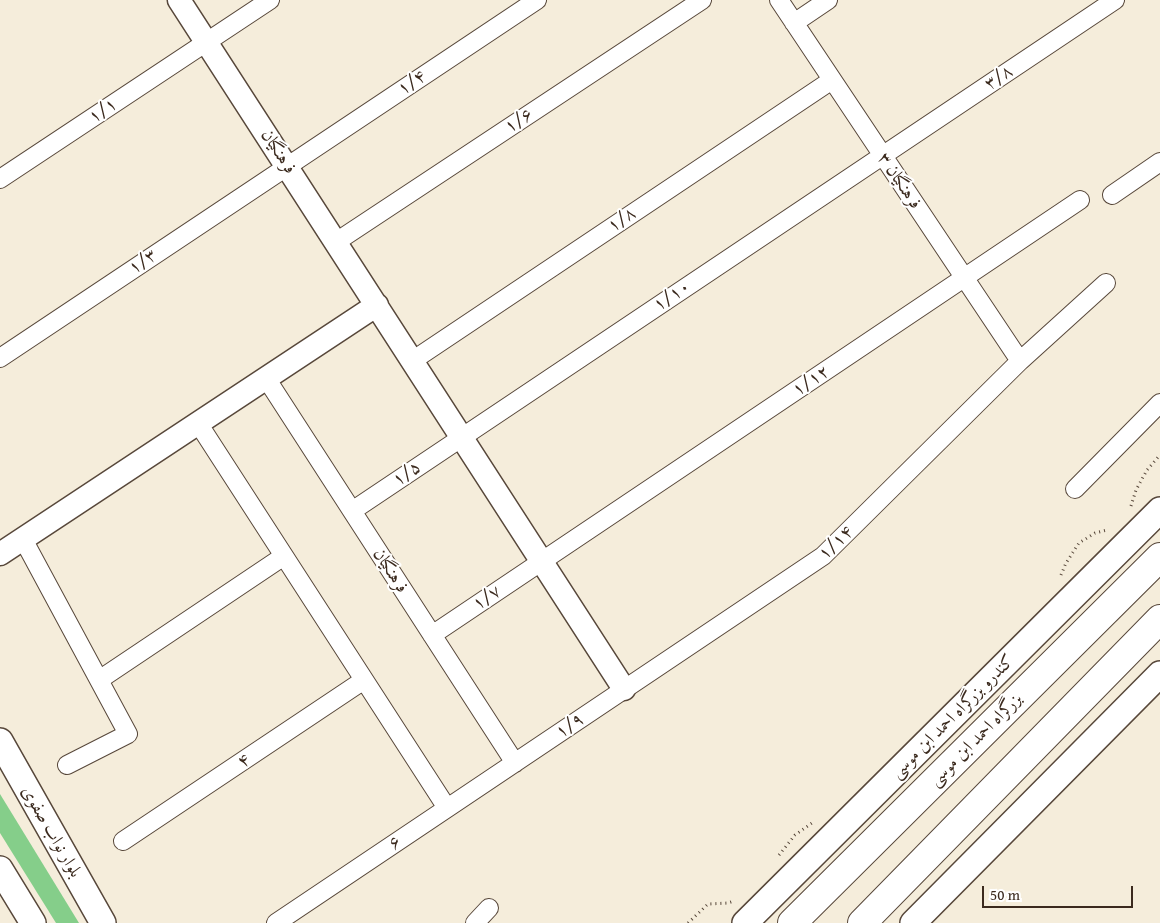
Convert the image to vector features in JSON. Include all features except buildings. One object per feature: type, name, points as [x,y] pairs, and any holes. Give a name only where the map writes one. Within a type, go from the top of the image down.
[{"type":"highway","name":"بزرگراه احمد ابن موسی","points":[[792,923],[1160,557]]},
{"type":"highway","points":[[862,923],[1160,619]]},
{"type":"main road","name":"کندرو بزرگراه احمد ابن موسی","points":[[744,923],[1160,510]]},
{"type":"main road","points":[[913,923],[1160,674]]},
{"type":"main road","name":"بلوار نواب صفوی","points":[[0,741],[103,923]]},
{"type":"main road","points":[[0,869],[33,923]]},
{"type":"street","name":"فرهنگیان","points":[[179,0],[624,690]]},
{"type":"street","name":"۱/۱","points":[[0,179],[270,0]]},
{"type":"street","name":"۱/۴","points":[[287,166],[537,0]]},
{"type":"street","name":"۱/۶","points":[[336,242],[702,0]]},
{"type":"street","name":"فرهنگیان ۳","points":[[779,0],[1020,362]]},
{"type":"street","points":[[794,23],[828,0]]},
{"type":"street","name":"۳/۸","points":[[882,155],[1115,0]]},
{"type":"street","name":"۱/۸","points":[[412,361],[832,80]]},
{"type":"street","name":"۱/۱۰","points":[[462,437],[882,155]]},
{"type":"street","points":[[1112,195],[1160,162]]},
{"type":"street","name":"۱/۳","points":[[0,358],[287,166]]},
{"type":"street","name":"۱/۱۲","points":[[542,561],[1080,200]]},
{"type":"street","name":"۱/۱۴","points":[[624,690],[823,556],[1020,362],[1106,283]]},
{"type":"street","points":[[0,554],[376,305]]},
{"type":"street","name":"فرهنگیان","points":[[266,378],[515,763]]},
{"type":"street","points":[[1075,489],[1160,403]]},
{"type":"street","points":[[198,423],[447,808]]},
{"type":"street","name":"۱/۵","points":[[352,511],[462,437]]},
{"type":"street","points":[[23,539],[128,734],[67,765]]},
{"type":"street","points":[[99,680],[284,556]]},
{"type":"street","name":"۱/۷","points":[[432,635],[542,561]]},
{"type":"street","name":"۴","points":[[124,841],[364,680]]},
{"type":"street","name":"۱/۹","points":[[515,763],[624,690]]},
{"type":"street","name":"۶","points":[[276,923],[515,763]]},
{"type":"street","points":[[476,923],[489,908]]},
{"type":"green space","points":[[0,794],[79,923],[56,923],[0,833]]}]
